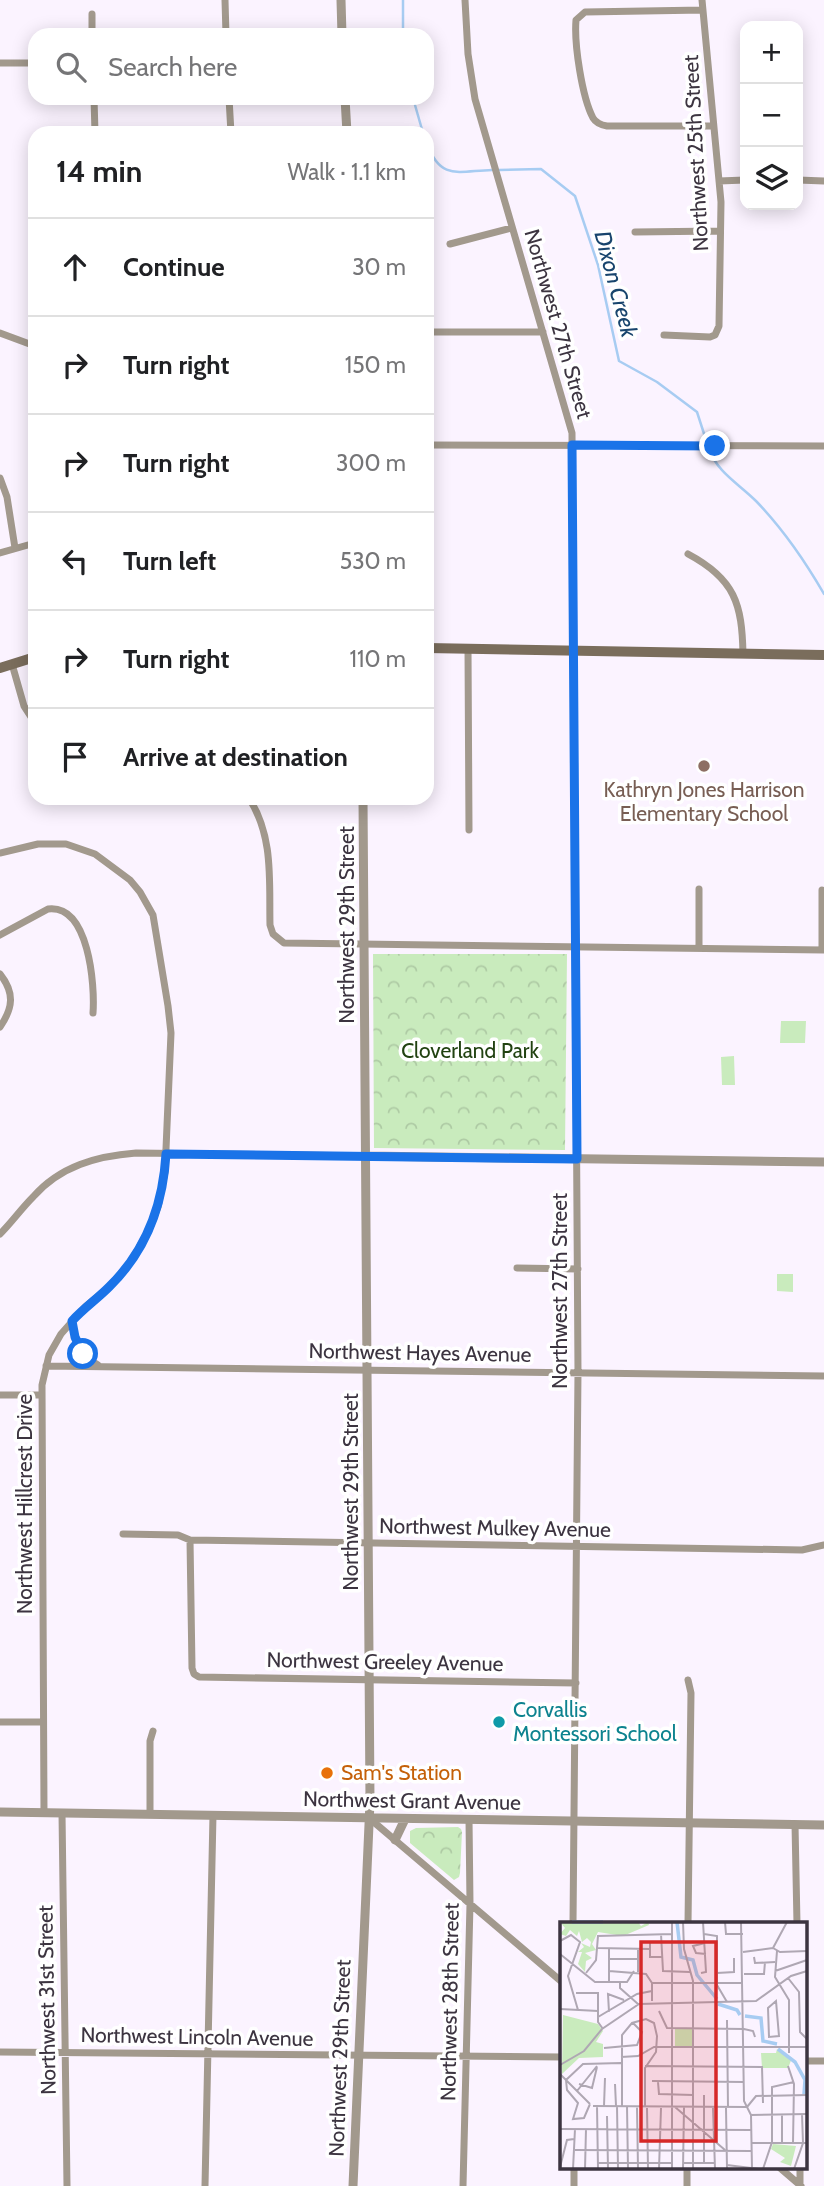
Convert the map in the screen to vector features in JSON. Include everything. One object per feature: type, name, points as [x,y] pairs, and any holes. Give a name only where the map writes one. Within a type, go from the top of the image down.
[{"type":"main road","points":[[434,648],[824,655]]},
{"type":"main road","points":[[0,668],[28,659]]},
{"type":"street","points":[[225,0],[226,28]]},
{"type":"street","points":[[341,0],[342,28]]},
{"type":"street","name":"Northwest 27th Street","points":[[465,0],[470,75],[491,158],[569,424],[572,445],[578,1269],[578,1547],[573,1922]]},
{"type":"street","name":"Northwest 25th Street","points":[[664,335],[706,338],[718,331],[719,181],[702,0]]},
{"type":"street","points":[[704,10],[585,12],[576,20],[576,45],[578,65],[592,114],[600,124],[629,127],[713,126]]},
{"type":"street","points":[[92,14],[92,28]]},
{"type":"street","points":[[0,64],[28,63]]},
{"type":"street","points":[[94,105],[95,126]]},
{"type":"street","points":[[229,105],[231,126]]},
{"type":"street","points":[[345,105],[347,126]]},
{"type":"street","points":[[719,181],[740,180]]},
{"type":"street","points":[[803,180],[824,181]]},
{"type":"street","points":[[450,244],[511,228]]},
{"type":"street","points":[[635,232],[720,232]]},
{"type":"street","points":[[434,332],[543,332]]},
{"type":"street","points":[[0,333],[28,343]]},
{"type":"street","points":[[434,445],[824,446]]},
{"type":"street","points":[[0,478],[7,497],[15,548]]},
{"type":"street","points":[[0,553],[28,545]]},
{"type":"street","points":[[688,554],[717,574],[735,598],[743,621],[743,654]]},
{"type":"street","points":[[468,649],[469,830]]},
{"type":"street","points":[[12,664],[28,712]]},
{"type":"street","points":[[254,805],[267,836],[270,925],[277,939],[289,944],[823,950],[821,890]]},
{"type":"street","name":"Northwest 29th Street","points":[[352,2186],[369,1818],[363,805]]},
{"type":"street","name":"Northwest Hillcrest Drive","points":[[0,853],[38,844],[76,846],[95,855],[130,880],[149,906],[156,928],[171,1033],[162,1194],[142,1244],[121,1274],[72,1321],[54,1345],[46,1366],[41,1395],[44,1813]]},
{"type":"street","points":[[699,889],[699,947]]},
{"type":"street","points":[[0,935],[48,909],[65,911],[79,932],[90,962],[93,1013]]},
{"type":"street","points":[[0,974],[8,986],[12,1000],[0,1027]]},
{"type":"street","points":[[0,1234],[43,1187],[68,1170],[109,1155],[824,1163]]},
{"type":"street","points":[[517,1268],[578,1269]]},
{"type":"street","points":[[72,1321],[83,1354],[99,1365]]},
{"type":"street","name":"Northwest Hayes Avenue","points":[[46,1366],[824,1376]]},
{"type":"street","points":[[0,1395],[41,1395]]},
{"type":"street","name":"Northwest Mulkey Avenue","points":[[123,1534],[178,1535],[190,1540],[369,1544],[802,1550],[824,1545]]},
{"type":"street","name":"Northwest Greeley Avenue","points":[[190,1540],[192,1668],[194,1674],[199,1677],[576,1683]]},
{"type":"street","points":[[688,1680],[691,1693],[688,1922]]},
{"type":"street","points":[[0,1722],[42,1722]]},
{"type":"street","points":[[150,1814],[149,1772],[153,1731]]},
{"type":"street","name":"Northwest Grant Avenue","points":[[0,1812],[824,1825]]},
{"type":"street","name":"Northwest 31st Street","points":[[62,1813],[67,2186]]},
{"type":"street","points":[[205,2186],[213,1815]]},
{"type":"street","points":[[369,1818],[560,1980]]},
{"type":"street","points":[[395,1840],[405,1819]]},
{"type":"street","name":"Northwest 28th Street","points":[[463,2186],[470,1819]]},
{"type":"street","points":[[796,1824],[797,1922]]},
{"type":"street","name":"Northwest Lincoln Avenue","points":[[0,2052],[560,2057]]},
{"type":"street","points":[[806,2061],[824,2061]]},
{"type":"street","points":[[574,2168],[574,2186]]},
{"type":"street","points":[[688,2168],[688,2186]]},
{"type":"street","points":[[780,2168],[801,2186]]},
{"type":"street","points":[[800,2168],[801,2186]]},
{"type":"green space","name":"Cloverland Park","points":[[373,954],[567,954],[565,1150],[374,1148]]},
{"type":"green space","points":[[781,1021],[806,1021],[805,1043],[780,1043]]},
{"type":"green space","points":[[734,1056],[735,1085],[722,1085],[721,1057]]},
{"type":"green space","points":[[777,1274],[793,1274],[793,1292],[777,1291]]},
{"type":"green space","points":[[458,1827],[462,1832],[460,1873],[454,1880],[410,1843],[410,1831],[416,1828]]},
{"type":"waterway","name":"Dixon Creek","points":[[403,0],[403,28]]},
{"type":"waterway","name":"Dixon Creek","points":[[415,105],[421,126]]},
{"type":"waterway","name":"Dixon Creek","points":[[434,159],[445,169],[452,171],[492,170]]},
{"type":"waterway","name":"Dixon Creek","points":[[499,170],[541,169],[575,196],[598,265],[619,361],[657,382],[697,412],[707,443]]},
{"type":"waterway","name":"Dixon Creek","points":[[709,449],[723,471],[766,511],[801,557],[824,594]]},
{"type":"place","name":"Kathryn Jones Harrison Elementary School","points":[[704,766]]},
{"type":"place","name":"Corvallis Montessori School","points":[[499,1722]]},
{"type":"place","name":"Sam's Station","points":[[327,1773]]},
{"type":"route","points":[[83,1354],[75,1337],[72,1321],[121,1274],[142,1244],[162,1194],[166,1154],[577,1159],[572,445],[715,446]]}]
